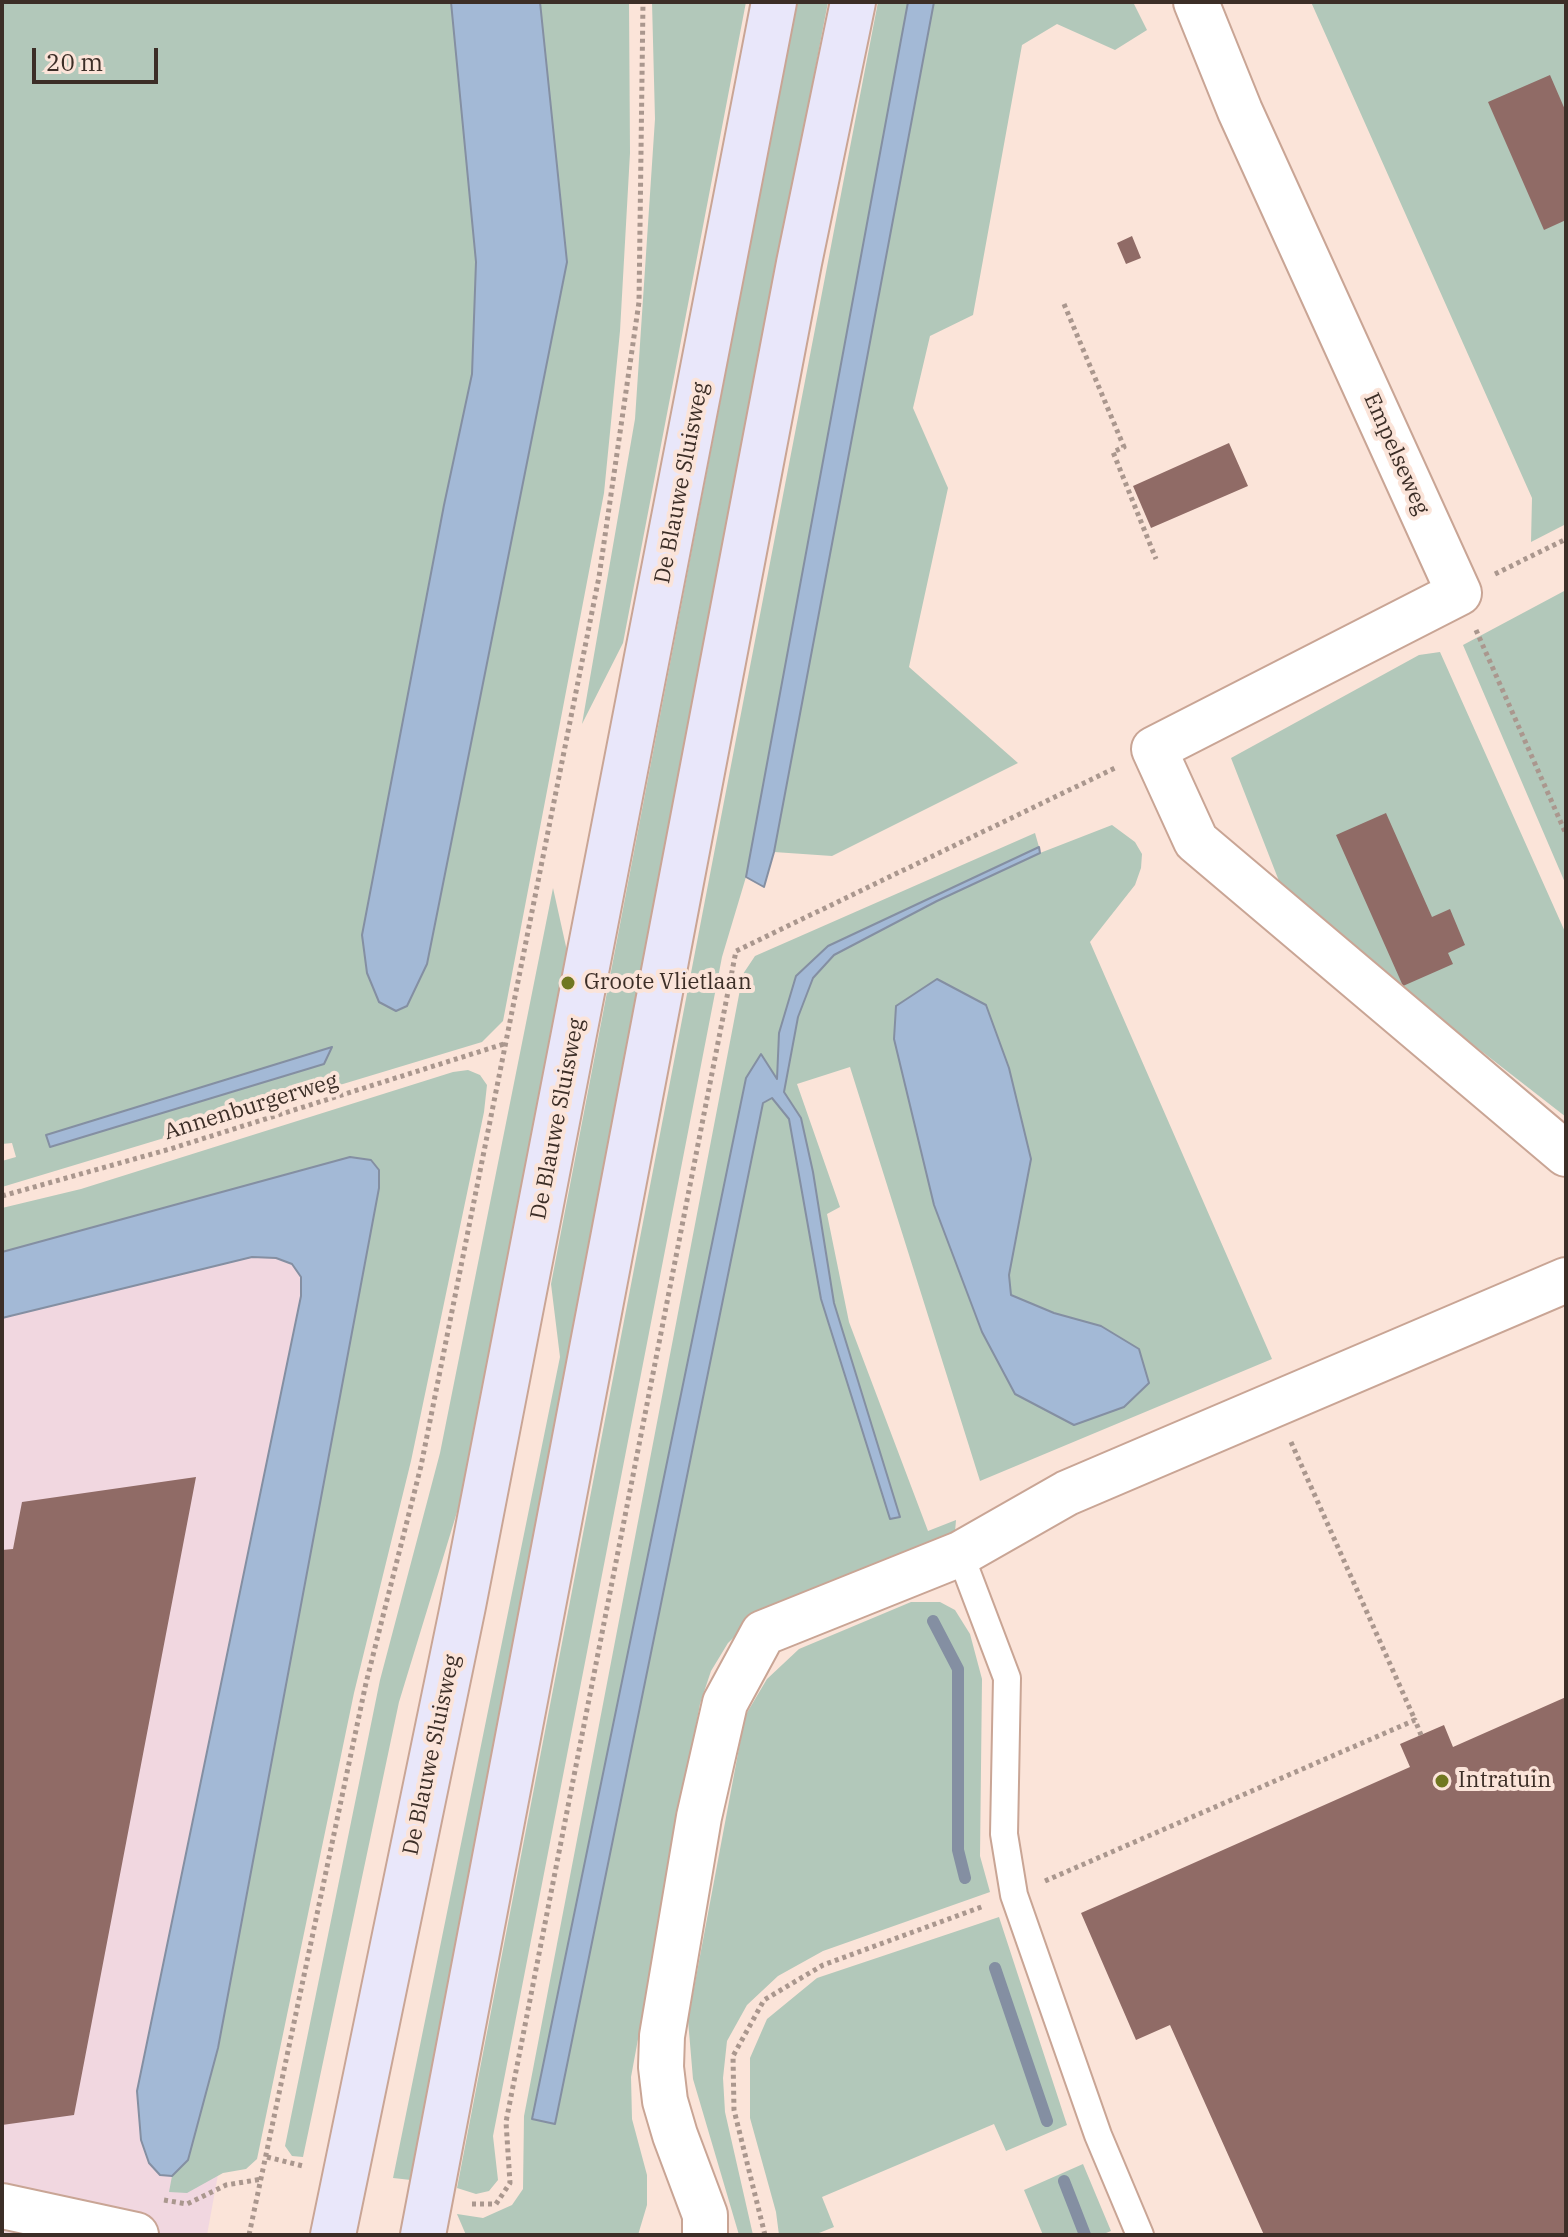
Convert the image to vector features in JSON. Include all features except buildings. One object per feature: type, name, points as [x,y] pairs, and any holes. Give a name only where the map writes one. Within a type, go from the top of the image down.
[{"type":"main road","name":"De Blauwe Sluisweg","points":[[333,2235],[463,1606],[774,2]]},
{"type":"main road","points":[[426,2216],[799,263],[853,2]]},
{"type":"street","name":"Empelseweg","points":[[1196,2],[1240,111],[1459,593]]},
{"type":"street","points":[[1459,593],[1154,749],[1196,841],[1566,1154]]},
{"type":"street","points":[[705,2235],[705,2215],[665,2101],[662,2052],[676,1947],[699,1817],[725,1703],[763,1633],[960,1554],[1067,1493],[1566,1280]]},
{"type":"street","points":[[2,2206],[136,2235]]},
{"type":"lane","points":[[960,1554],[1007,1678],[1004,1834],[1014,1895],[1098,2135],[1140,2235]]},
{"type":"path","points":[[249,2235],[366,1683],[421,1466],[599,577],[639,302],[643,2]]},
{"type":"path","points":[[1064,304],[1124,447],[1113,452],[1156,559]]},
{"type":"path","points":[[1566,539],[1459,593],[1566,834]]},
{"type":"path","points":[[426,2216],[463,2204],[496,2204],[510,2183],[506,2122],[736,951],[1154,749]]},
{"type":"path","name":"Annenburgerweg","points":[[2,1196],[170,1149],[508,1043]]},
{"type":"path","points":[[1274,1404],[1421,1735]]},
{"type":"path","points":[[765,2235],[734,2110],[733,2069],[733,2056],[764,2000],[823,1965],[1014,1895],[1415,1720]]},
{"type":"path","points":[[267,2157],[345,2176]]},
{"type":"shaded area","points":[[402,1163],[207,2235],[2,2235],[2,1266]]},
{"type":"green space","points":[[2,2],[451,2],[476,262],[472,374],[444,505],[427,964],[567,263],[540,2],[629,2],[630,153],[620,331],[604,493],[503,1021],[482,1042],[2,1187],[2,1161],[16,1157],[12,1143],[2,1144]],"holes":[[[331,1048],[324,1064],[50,1146],[47,1135]]]},
{"type":"green space","points":[[652,2],[746,2],[623,643],[582,724],[635,419],[655,119]]},
{"type":"green space","points":[[797,2],[828,2],[411,2180],[393,2178],[560,1357],[551,1284]]},
{"type":"green space","points":[[878,2],[908,2],[746,877],[722,957],[493,2136],[498,2180],[489,2191],[476,2194],[457,2188]]},
{"type":"green space","points":[[934,2],[1133,2],[1147,30],[1115,50],[1057,24],[1022,45],[973,315],[930,336],[913,408],[948,488],[909,667],[1018,763],[832,856],[774,852]]},
{"type":"green space","points":[[1311,2],[1566,2],[1566,524],[1531,542],[1532,498]]},
{"type":"green space","points":[[1566,590],[1566,885],[1463,645]]},
{"type":"green space","points":[[1440,652],[1566,934],[1566,1117],[1286,899],[1231,758],[1419,655]]},
{"type":"green space","points":[[1112,825],[1135,842],[1142,854],[1135,885],[1090,942],[1272,1359],[980,1481],[850,1067],[797,1084],[840,1207],[827,1214],[849,1322],[928,1531],[956,1520],[955,1532],[790,1600],[751,1621],[728,1643],[711,1671],[700,1704],[631,2077],[632,2119],[647,2175],[647,2205],[638,2235],[466,2235],[457,2214],[483,2218],[512,2205],[523,2189],[524,2116],[743,974],[755,956],[1035,833],[1039,847],[828,946],[779,1033],[777,1081],[763,1103],[772,1097],[789,1119],[821,1299],[899,1517],[834,1303],[801,1118],[784,1092],[798,1016],[813,978],[834,955],[937,901],[1040,853]],"holes":[[[894,1039],[1009,1068],[1031,1159],[1009,1275],[1011,1295],[1055,1313],[982,1332],[934,1205]]]},
{"type":"green space","points":[[553,888],[567,951],[461,1499],[399,1702],[303,2157],[292,2156],[285,2146],[380,1680],[440,1453]]},
{"type":"green space","points":[[468,1070],[480,1075],[487,1085],[484,1112],[411,1461],[354,1693],[257,2159],[246,2169],[223,2173],[187,2193],[169,2192],[172,2176],[188,2160],[349,1157],[2,1252],[2,1208],[81,1189],[453,1072]]},
{"type":"green space","points":[[911,1602],[940,1602],[955,1610],[970,1634],[982,1679],[980,1856],[990,1892],[823,1951],[778,1976],[747,2005],[727,2041],[723,2078],[725,2112],[753,2235],[739,2235],[693,2079],[688,2020],[745,1716],[767,1679],[799,1649]]},
{"type":"green space","points":[[999,1917],[1067,2125],[1006,2151],[994,2124],[822,2197],[834,2227],[814,2235],[779,2235],[776,2212],[750,2118],[750,2058],[767,2019],[817,1978]]},
{"type":"green space","points":[[1083,2164],[1111,2231],[1101,2235],[1043,2235],[1024,2190]]},
{"type":"water","points":[[451,2],[540,2],[567,262],[427,964],[407,1006],[396,1011],[379,1002],[367,973],[362,935],[472,374],[476,262]]},
{"type":"water","points":[[908,2],[934,2],[774,852],[764,887],[746,877]]},
{"type":"water","points":[[1039,847],[1040,853],[937,901],[834,955],[813,978],[798,1017],[784,1092],[801,1118],[834,1303],[900,1517],[890,1519],[821,1299],[789,1119],[772,1098],[763,1103],[555,2124],[532,2119],[746,1078],[761,1054],[777,1079],[779,1033],[796,976],[828,946]]},
{"type":"water","points":[[937,979],[986,1005],[1009,1068],[1031,1159],[1009,1275],[1011,1295],[1054,1313],[1101,1326],[1139,1349],[1149,1383],[1124,1407],[1074,1425],[1015,1394],[982,1332],[934,1205],[894,1039],[896,1006]]},
{"type":"water","points":[[332,1047],[324,1064],[50,1147],[46,1135]]},
{"type":"water","points":[[350,1157],[371,1160],[379,1170],[379,1188],[218,2048],[188,2160],[172,2176],[160,2175],[149,2163],[141,2140],[137,2091],[301,1296],[301,1277],[292,1264],[276,1258],[252,1257],[2,1318],[2,1252]]},
{"type":"waterway","points":[[933,1621],[958,1669],[958,1850],[965,1878]]},
{"type":"waterway","points":[[995,1968],[1047,2121]]},
{"type":"waterway","points":[[1064,2181],[1085,2235]]},
{"type":"place","name":"Groote Vlietlaan","points":[[568,983]]},
{"type":"place","name":"Intratuin","points":[[1442,1781]]}]
